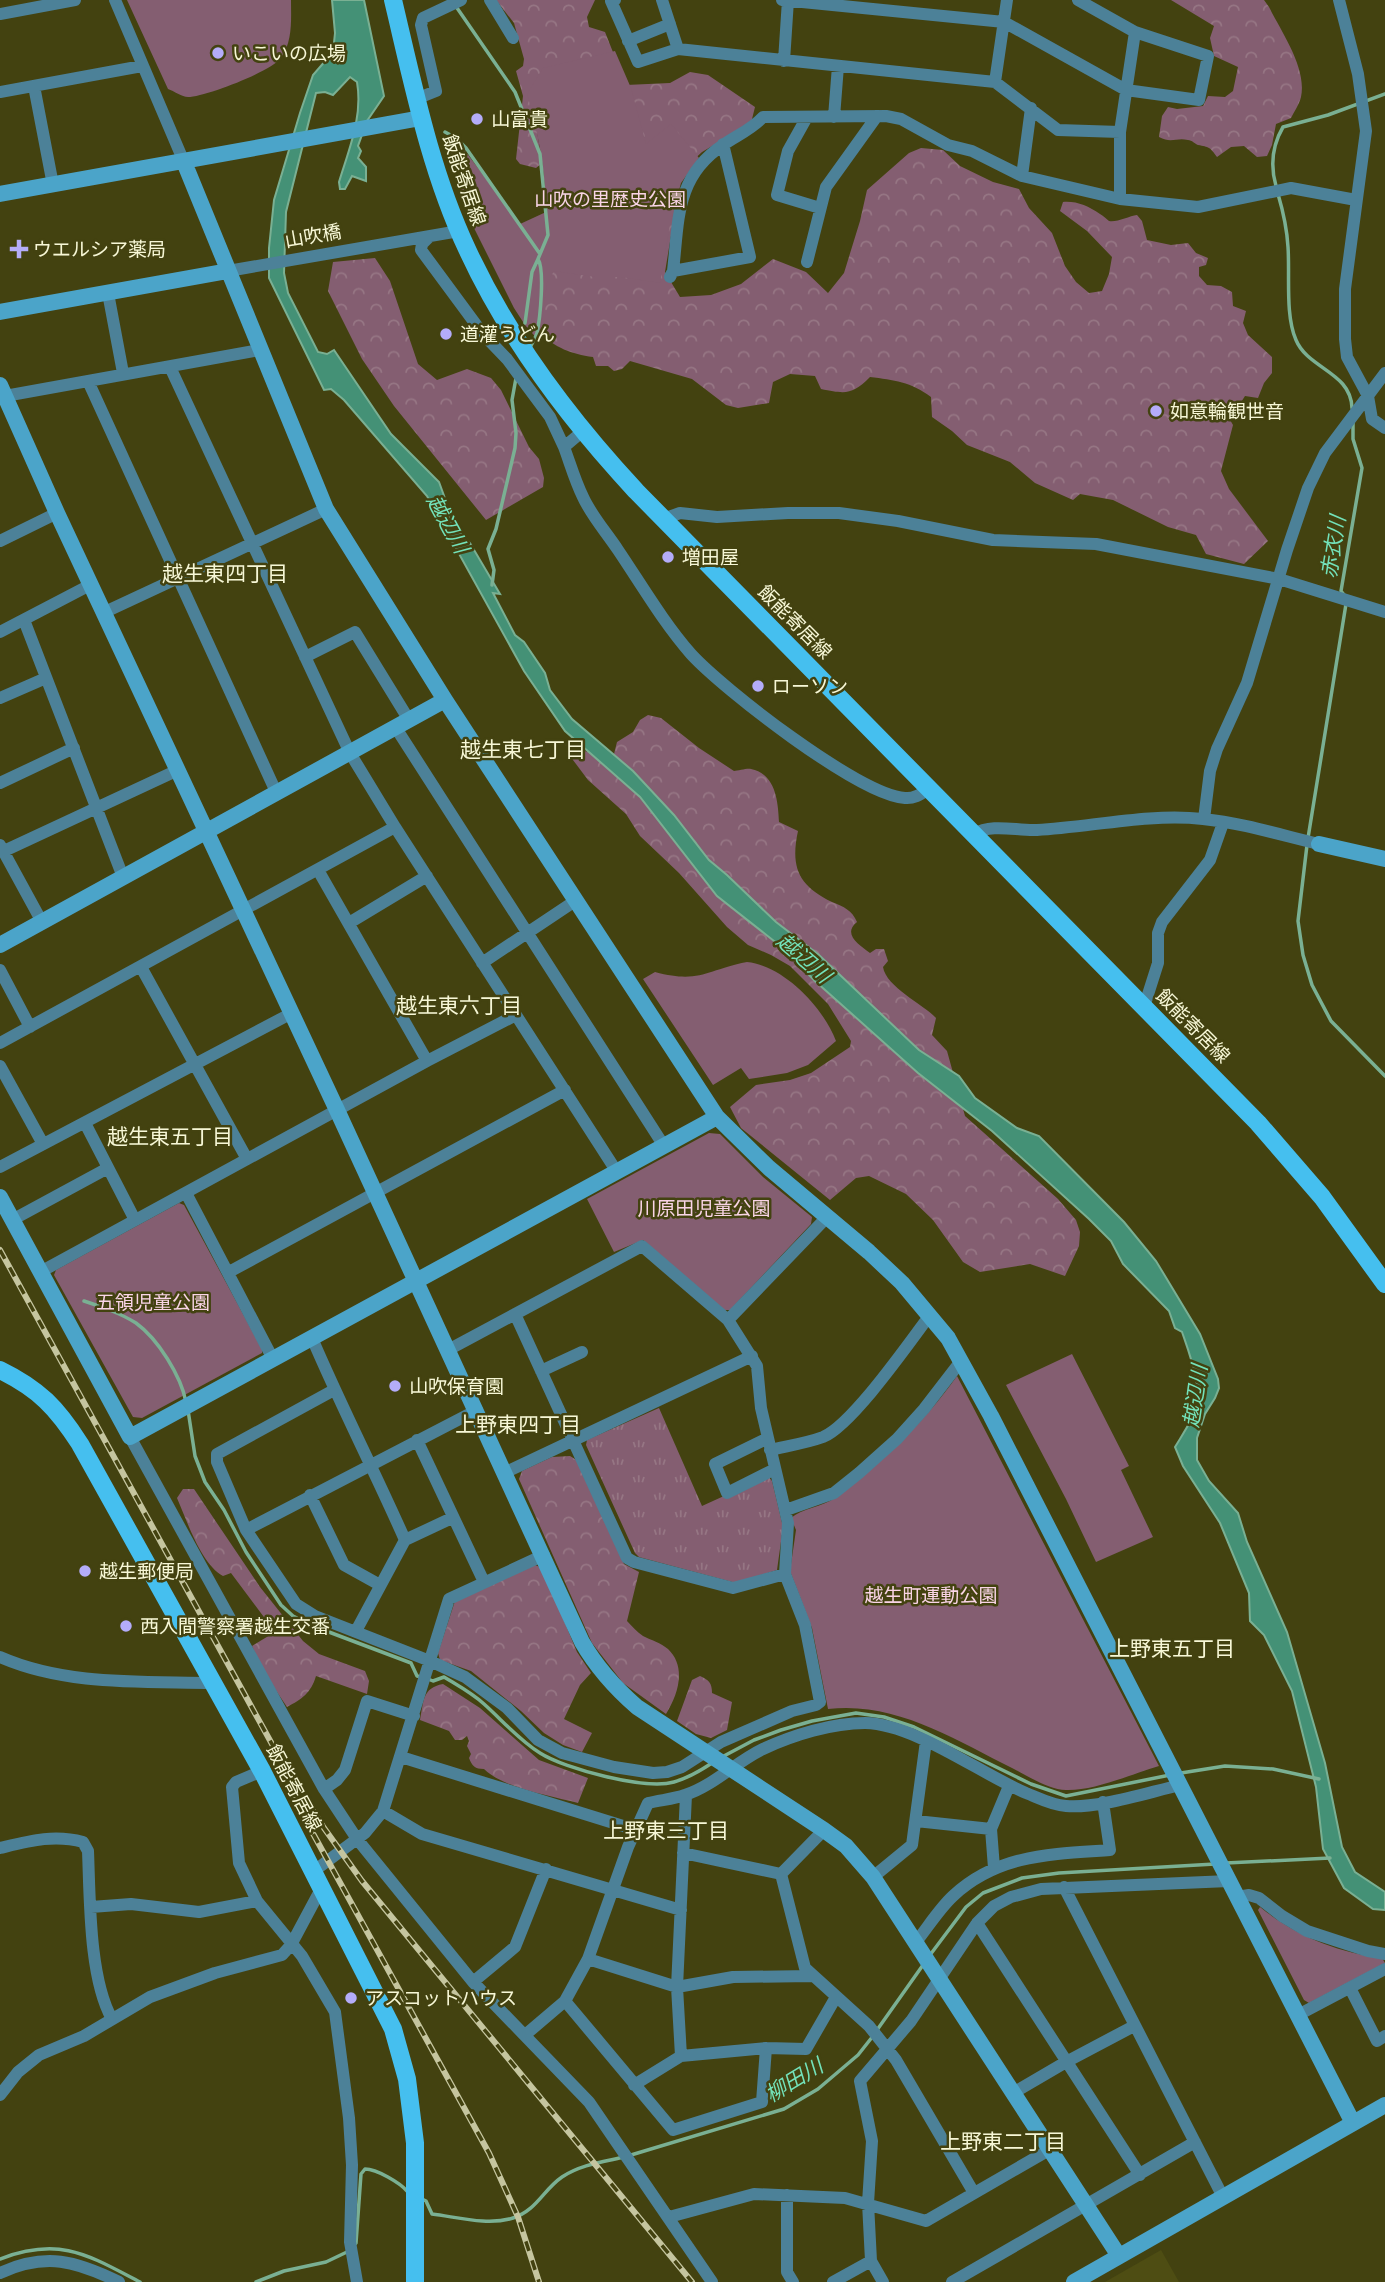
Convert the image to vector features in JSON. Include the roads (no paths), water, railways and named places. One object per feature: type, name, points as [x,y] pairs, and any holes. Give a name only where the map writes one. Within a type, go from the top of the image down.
[{"type":"main road","name":"飯能寄居線","points":[[393,0],[421,118],[459,232],[502,314],[550,388],[583,431],[663,519],[1293,1162],[1341,1222],[1385,1284]]},
{"type":"main road","name":"飯能寄居線","points":[[0,1370],[47,1400],[65,1420],[262,1771],[393,2029],[407,2079],[415,2143],[415,2282]]},
{"type":"street","points":[[1,0],[0,15],[75,0]]},
{"type":"street","points":[[115,0],[326,509],[444,700],[717,1116],[769,1168],[894,1275],[930,1315],[961,1361],[1353,2123]]},
{"type":"street","points":[[416,99],[436,91],[421,25],[423,18],[461,0]]},
{"type":"street","points":[[490,0],[513,38]]},
{"type":"street","points":[[615,0],[611,1],[638,61],[678,49],[995,82],[1058,130],[1119,132]]},
{"type":"street","points":[[662,0],[678,49]]},
{"type":"street","points":[[782,0],[1004,22],[1126,90],[1199,100],[1208,55],[1135,32],[1078,0]]},
{"type":"street","points":[[784,61],[788,0]]},
{"type":"street","points":[[995,82],[1007,0]]},
{"type":"street","points":[[1339,0],[1358,74],[1366,131],[1345,289],[1345,338],[1350,364],[1368,396],[1372,419],[1385,428]]},
{"type":"street","points":[[628,41],[670,24]]},
{"type":"street","points":[[1120,199],[1119,132],[1135,32]]},
{"type":"street","points":[[0,92],[142,65]]},
{"type":"street","points":[[834,117],[838,66]]},
{"type":"street","points":[[34,86],[53,185]]},
{"type":"street","points":[[1022,176],[1031,108]]},
{"type":"street","points":[[723,144],[750,257],[671,274],[681,204],[688,180],[705,159],[723,144],[752,128],[763,117],[877,116],[901,119],[948,145],[972,151],[1022,176],[1120,199],[1198,207],[1291,188],[1356,200]]},
{"type":"street","points":[[807,262],[826,187],[877,116]]},
{"type":"street","points":[[807,117],[788,151],[777,195],[820,208]]},
{"type":"street","points":[[0,194],[421,118]]},
{"type":"street","name":"山吹橋","points":[[228,271],[459,232]]},
{"type":"street","points":[[430,236],[422,244],[421,250],[483,334],[508,359],[550,417],[583,498],[654,605],[691,653],[731,689],[820,758],[875,788],[903,798],[915,797],[929,789]]},
{"type":"street","points":[[0,312],[228,271]]},
{"type":"street","points":[[108,293],[123,373]]},
{"type":"street","points":[[260,350],[88,381],[2,390],[90,585],[105,612],[506,1472],[582,1642],[595,1664],[611,1685],[637,1707],[846,1846],[873,1877],[1119,2256]]},
{"type":"street","points":[[170,367],[350,752],[426,876],[617,1172]]},
{"type":"street","points":[[1204,819],[1210,771],[1247,683],[1308,488],[1325,453],[1385,373]]},
{"type":"street","points":[[88,381],[277,794]]},
{"type":"street","points":[[564,447],[583,431]]},
{"type":"street","points":[[105,612],[326,509]]},
{"type":"street","points":[[0,541],[57,513]]},
{"type":"street","points":[[663,519],[680,513],[717,517],[839,513],[898,521],[993,540],[1096,544],[1279,579],[1385,612]]},
{"type":"street","points":[[0,632],[90,585]]},
{"type":"street","points":[[24,620],[123,877]]},
{"type":"street","points":[[305,657],[355,632],[403,724],[527,934],[664,1146]]},
{"type":"street","points":[[0,698],[46,678]]},
{"type":"street","points":[[0,945],[444,700]]},
{"type":"street","points":[[0,783],[75,748]]},
{"type":"street","points":[[42,922],[2,848],[98,808],[178,770]]},
{"type":"street","points":[[974,834],[989,828],[1036,830],[1106,823],[1204,819],[1385,859]]},
{"type":"street","points":[[1144,1007],[1158,963],[1158,933],[1162,922],[1210,860],[1223,822]]},
{"type":"street","points":[[0,1043],[395,827]]},
{"type":"street","points":[[318,870],[427,1061]]},
{"type":"street","points":[[349,923],[426,876]]},
{"type":"street","points":[[482,963],[575,901]]},
{"type":"street","points":[[141,967],[247,1159]]},
{"type":"street","points":[[0,970],[30,1027]]},
{"type":"street","points":[[0,1167],[292,1013]]},
{"type":"street","points":[[42,1271],[516,1015]]},
{"type":"street","points":[[0,1066],[43,1144]]},
{"type":"street","points":[[229,1272],[565,1090]]},
{"type":"street","points":[[130,1437],[717,1116]]},
{"type":"street","points":[[85,1123],[135,1220]]},
{"type":"street","points":[[12,1220],[108,1168]]},
{"type":"street","points":[[186,1193],[274,1359]]},
{"type":"street","points":[[0,1197],[324,1788],[357,1839],[473,1982],[589,2102],[712,2282]]},
{"type":"street","points":[[728,1320],[828,1216]]},
{"type":"street","points":[[448,1350],[642,1246],[728,1320],[757,1366],[761,1408],[788,1523],[785,1574],[805,1625],[820,1702],[792,1711],[721,1742],[719,1760],[686,1795],[648,1802],[588,1959],[565,2001],[525,2035]]},
{"type":"street","points":[[515,1314],[627,1558],[733,1588],[785,1574]]},
{"type":"street","points":[[775,1469],[727,1493],[715,1464],[769,1444],[824,1437],[838,1428],[858,1407],[930,1315]]},
{"type":"street","points":[[312,1338],[405,1540]]},
{"type":"street","points":[[541,1371],[582,1352]]},
{"type":"street","points":[[506,1472],[752,1356]]},
{"type":"street","points":[[786,1510],[834,1493],[859,1472],[897,1439],[925,1409],[961,1361]]},
{"type":"street","points":[[334,1390],[217,1454],[217,1462],[246,1530],[296,1604],[315,1616],[356,1631],[429,1666],[465,1677],[507,1709],[538,1740],[562,1753],[614,1768],[667,1772],[762,1749],[842,1724],[874,1724],[926,1741],[1009,1786],[1052,1804],[1068,1807],[1103,1802],[1180,1783]]},
{"type":"street","points":[[246,1530],[477,1410]]},
{"type":"street","points":[[417,1440],[484,1582]]},
{"type":"street","points":[[310,1495],[344,1565],[380,1585]]},
{"type":"street","points":[[356,1631],[405,1540],[452,1518]]},
{"type":"street","points":[[0,2095],[18,2072],[39,2054],[84,2036],[150,1997],[215,1973],[282,1955],[291,1945],[318,1879],[383,1811],[449,1599],[544,1555]]},
{"type":"street","points":[[0,1657],[53,1675],[122,1681],[213,1683]]},
{"type":"street","points":[[324,1788],[337,1780],[345,1770],[367,1701],[414,1716]]},
{"type":"street","points":[[873,1877],[912,1845],[926,1741]]},
{"type":"street","points":[[401,1757],[636,1830]]},
{"type":"street","points":[[262,1771],[236,1782],[232,1787],[239,1863],[257,1901],[315,1976],[335,2012],[349,2118],[352,2165],[350,2242],[357,2282]]},
{"type":"street","points":[[994,1868],[991,1829],[1009,1786]]},
{"type":"street","points":[[681,2056],[677,1987],[686,1795]]},
{"type":"street","points":[[919,1947],[953,1896],[994,1868],[1030,1856],[1110,1850],[1103,1802]]},
{"type":"street","points":[[383,1811],[422,1834],[681,1910]]},
{"type":"street","points":[[916,1821],[991,1829]]},
{"type":"street","points":[[781,1874],[824,1830]]},
{"type":"street","points":[[0,1848],[45,1838],[67,1837],[83,1842],[88,1851],[91,1928],[103,2003],[112,2020]]},
{"type":"street","points":[[683,1853],[781,1874]]},
{"type":"street","points":[[473,1982],[515,1947],[546,1869]]},
{"type":"street","points":[[781,1874],[806,1968],[869,2026],[887,2049],[974,2193]]},
{"type":"street","points":[[883,2282],[871,2261],[868,2203],[872,2141],[860,2081],[911,2021],[936,1976],[977,1923],[994,1906],[1041,1889],[1227,1878]]},
{"type":"street","points":[[1064,1887],[1223,2197]]},
{"type":"street","points":[[1237,1897],[1249,1895],[1259,1898],[1307,1931],[1385,1954]]},
{"type":"street","points":[[90,1907],[131,1904],[199,1912],[257,1901]]},
{"type":"street","points":[[977,1923],[1140,2175]]},
{"type":"street","points":[[588,1959],[677,1987],[733,1977],[812,1976]]},
{"type":"street","points":[[1298,2015],[1385,1969]]},
{"type":"street","points":[[1350,1988],[1377,2041],[1385,2036]]},
{"type":"street","points":[[634,2085],[681,2056],[766,2048],[806,2049],[836,1997]]},
{"type":"street","points":[[565,2001],[673,2130],[762,2102],[766,2048]]},
{"type":"street","points":[[1013,2093],[1134,2026]]},
{"type":"street","points":[[1074,2282],[1385,2105]]},
{"type":"street","points":[[952,2282],[1195,2142]]},
{"type":"street","points":[[669,2217],[754,2194],[845,2198],[926,2221],[1049,2150]]},
{"type":"street","points":[[786,2195],[787,2272],[793,2282]]},
{"type":"street","points":[[0,2273],[45,2260],[92,2268],[119,2282]]},
{"type":"street","points":[[833,2282],[871,2261]]},
{"type":"water","name":"越辺川","points":[[332,0],[364,0],[384,96],[367,121],[358,146],[361,151],[358,158],[366,167],[366,181],[352,176],[345,189],[340,189],[339,182],[357,120],[357,82],[350,77],[333,95],[316,93],[286,212],[284,273],[288,293],[318,352],[327,354],[334,350],[391,434],[439,482],[447,504],[445,510],[458,531],[470,543],[500,594],[493,593],[515,635],[524,642],[545,673],[550,690],[572,719],[633,771],[674,815],[709,860],[776,922],[819,955],[919,1050],[959,1076],[975,1098],[1017,1128],[1039,1136],[1124,1222],[1156,1261],[1200,1334],[1218,1379],[1219,1388],[1205,1414],[1197,1438],[1197,1460],[1209,1481],[1238,1513],[1247,1542],[1287,1632],[1325,1763],[1342,1847],[1355,1872],[1385,1892],[1385,1910],[1373,1909],[1344,1888],[1323,1849],[1316,1787],[1292,1691],[1264,1635],[1250,1621],[1249,1593],[1220,1523],[1183,1466],[1175,1447],[1192,1418],[1197,1396],[1192,1363],[1182,1332],[1175,1328],[1169,1311],[1123,1264],[1111,1241],[1089,1219],[992,1131],[918,1073],[779,945],[717,896],[640,797],[565,731],[524,671],[427,496],[344,400],[331,389],[324,390],[269,278],[269,248],[274,200],[300,113],[313,75],[333,52],[335,33]]},
{"type":"waterway","points":[[455,5],[515,92],[540,154],[548,235],[538,259],[542,284],[539,317],[537,333],[529,349]]},
{"type":"waterway","name":"赤衣川","points":[[1276,186],[1273,156],[1283,127],[1328,115],[1385,94]]},
{"type":"waterway","points":[[445,132],[466,148],[540,254]]},
{"type":"waterway","name":"赤衣川","points":[[1278,194],[1287,234],[1290,319],[1296,340],[1310,358],[1345,386],[1352,408]]},
{"type":"waterway","points":[[525,323],[532,272],[538,259]]},
{"type":"waterway","points":[[492,585],[494,570],[488,549],[496,529],[515,448],[512,400],[516,378]]},
{"type":"waterway","name":"赤衣川","points":[[1345,596],[1341,591],[1362,468],[1353,439],[1353,423]]},
{"type":"waterway","name":"赤衣川","points":[[1308,838],[1346,604]]},
{"type":"waterway","name":"赤衣川","points":[[1307,845],[1298,921],[1303,955],[1312,985],[1331,1021],[1385,1076]]},
{"type":"waterway","points":[[84,1301],[124,1316],[144,1330],[174,1370],[186,1402]]},
{"type":"waterway","points":[[188,1410],[195,1456],[205,1482],[281,1605],[293,1616],[313,1626],[411,1663],[417,1676],[421,1677]]},
{"type":"waterway","points":[[428,1679],[433,1681],[444,1677],[464,1689],[540,1753],[606,1777],[661,1784],[684,1778],[712,1763]]},
{"type":"waterway","points":[[722,1757],[754,1740],[781,1730],[856,1713],[884,1717],[914,1727],[1031,1784],[1066,1796],[1170,1775]]},
{"type":"waterway","points":[[1181,1773],[1225,1766],[1273,1769],[1319,1779]]},
{"type":"waterway","name":"柳田川","points":[[1226,1863],[1330,1858]]},
{"type":"waterway","name":"柳田川","points":[[930,1955],[966,1907],[983,1893],[1022,1878],[1059,1873],[1215,1864]]},
{"type":"waterway","name":"柳田川","points":[[877,2030],[923,1965]]},
{"type":"waterway","name":"柳田川","points":[[631,2155],[784,2109],[818,2089],[858,2055],[873,2036]]},
{"type":"waterway","name":"柳田川","points":[[420,2198],[426,2201],[432,2214],[472,2220],[513,2218],[528,2210],[555,2182],[569,2173],[592,2164],[624,2157]]},
{"type":"waterway","name":"柳田川","points":[[354,2245],[361,2174],[365,2169],[388,2177],[407,2191]]},
{"type":"waterway","name":"柳田川","points":[[0,2259],[21,2252],[57,2249],[89,2257],[140,2282]]},
{"type":"waterway","name":"柳田川","points":[[256,2282],[284,2271],[326,2262],[349,2251]]},
{"type":"railway","points":[[0,1250],[278,1755],[324,1828],[362,1881],[692,2282]]},
{"type":"railway","points":[[294,1799],[489,2153],[518,2217],[539,2282]]},
{"type":"place","name":"いこいの広場","points":[[218,53]]},
{"type":"place","name":"山富貴","points":[[477,119]]},
{"type":"place","name":"ウエルシア薬局","points":[[19,249]]},
{"type":"place","name":"道灌うどん","points":[[446,334]]},
{"type":"place","name":"如意輪観世音","points":[[1156,411]]},
{"type":"place","name":"増田屋","points":[[668,557]]},
{"type":"place","name":"ローソン","points":[[758,686]]},
{"type":"place","name":"山吹保育園","points":[[395,1386]]},
{"type":"place","name":"越生郵便局","points":[[85,1571]]},
{"type":"place","name":"西入間警察署越生交番","points":[[126,1626]]},
{"type":"place","name":"アスコットハウス","points":[[351,1998]]},
{"type":"district","name":"越生東四丁目","points":[[225,573]]},
{"type":"district","name":"越生東七丁目","points":[[523,749]]},
{"type":"district","name":"越生東六丁目","points":[[459,1005]]},
{"type":"district","name":"越生東五丁目","points":[[170,1136]]},
{"type":"district","name":"上野東四丁目","points":[[518,1424]]},
{"type":"district","name":"上野東五丁目","points":[[1172,1648]]},
{"type":"district","name":"上野東三丁目","points":[[666,1830]]},
{"type":"district","name":"上野東二丁目","points":[[1003,2141]]},
{"type":"park label","name":"山吹の里歴史公園","points":[[610,199]]},
{"type":"park label","name":"川原田児童公園","points":[[704,1208]]},
{"type":"park label","name":"五領児童公園","points":[[153,1302]]},
{"type":"park label","name":"越生町運動公園","points":[[931,1595]]}]
